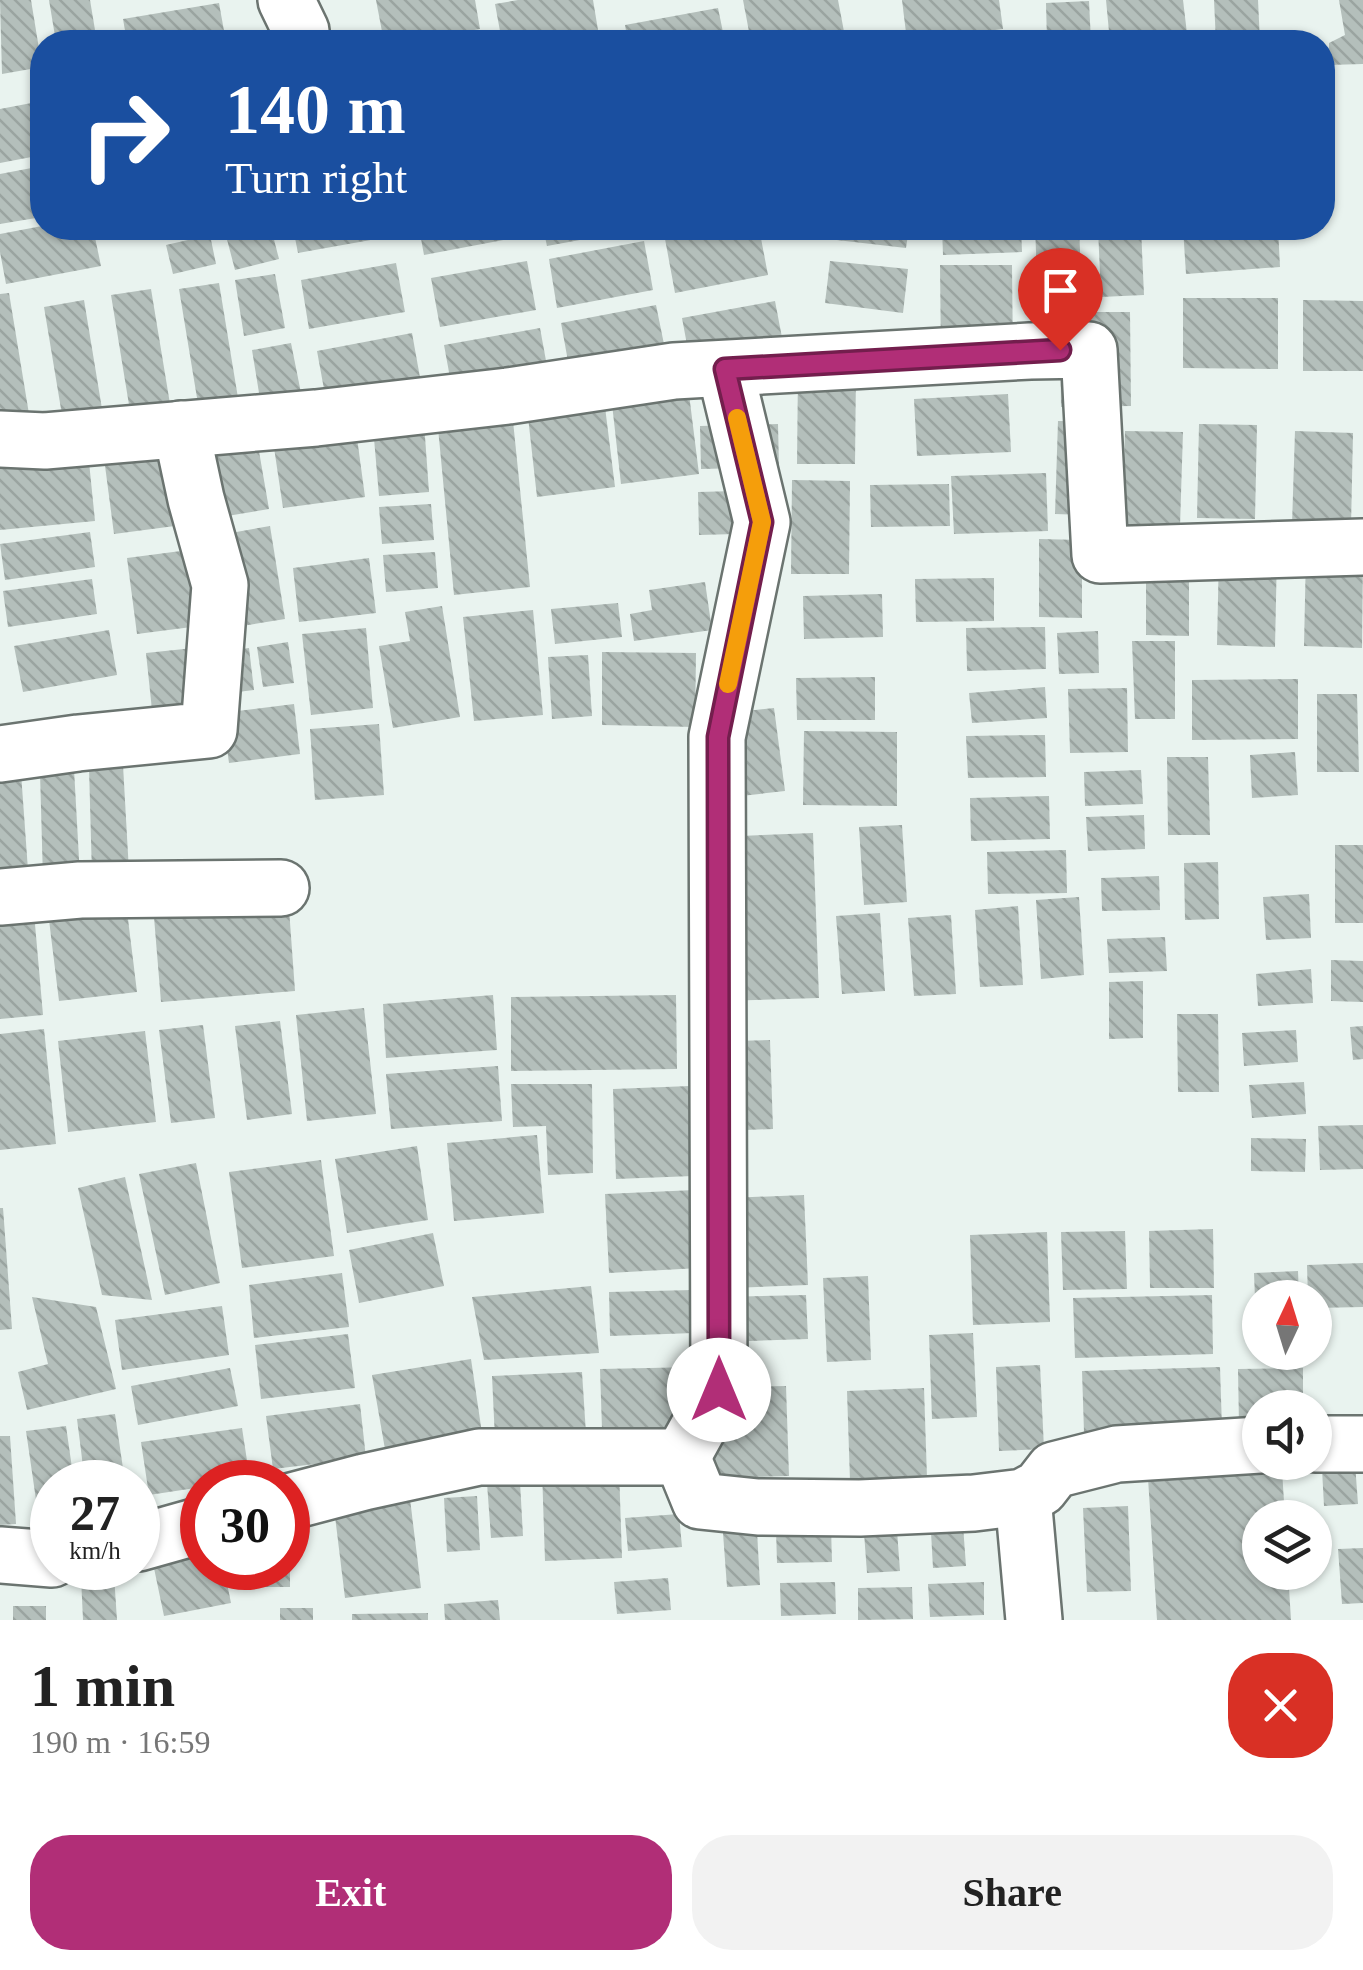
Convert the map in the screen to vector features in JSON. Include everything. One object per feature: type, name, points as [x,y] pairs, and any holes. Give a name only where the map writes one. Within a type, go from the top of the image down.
[{"type":"street","points":[[0,439],[45,440],[335,416],[674,371],[1089,350],[1100,556],[1363,547]]},
{"type":"street","points":[[682,1457],[719,1390],[718,737],[762,522],[725,369]]},
{"type":"street","points":[[0,754],[208,730],[220,585],[182,429]]},
{"type":"street","points":[[0,896],[80,890],[281,888]]},
{"type":"street","points":[[1332,1444],[1363,1444]]},
{"type":"street","points":[[682,1457],[700,1501],[758,1507],[860,1508],[1023,1497],[1040,1488],[1054,1470],[1117,1454],[1242,1446]]},
{"type":"street","points":[[310,1496],[479,1457],[682,1457]]},
{"type":"street","points":[[1023,1497],[1034,1620]]},
{"type":"street","points":[[0,1555],[30,1557]]},
{"type":"building","points":[[0,0],[31,0],[36,30],[30,30],[30,69],[2,74]]},
{"type":"building","points":[[49,0],[90,0],[95,30],[54,30]]},
{"type":"building","points":[[376,0],[475,0],[480,29],[474,30],[382,30]]},
{"type":"building","points":[[518,0],[593,0],[598,30],[500,30],[495,4]]},
{"type":"building","points":[[743,0],[838,0],[844,30],[749,30]]},
{"type":"building","points":[[902,0],[999,0],[1003,29],[906,30]]},
{"type":"building","points":[[1106,0],[1183,0],[1187,30],[1109,30]]},
{"type":"building","points":[[1214,0],[1258,0],[1259,30],[1215,30]]},
{"type":"building","points":[[1339,0],[1363,0],[1363,64],[1335,65],[1335,40],[1345,35]]},
{"type":"building","points":[[1089,1],[1090,30],[1047,30],[1046,3]]},
{"type":"building","points":[[219,3],[224,30],[125,30],[123,19]]},
{"type":"building","points":[[718,8],[723,30],[626,30],[625,25]]},
{"type":"building","points":[[30,103],[30,157],[0,163],[0,109]]},
{"type":"building","points":[[30,168],[30,219],[0,224],[0,174]]},
{"type":"building","points":[[30,228],[30,240],[96,240],[101,266],[6,284],[0,234]]},
{"type":"building","points":[[211,240],[216,264],[173,274],[166,245]]},
{"type":"building","points":[[227,240],[274,240],[279,259],[235,270]]},
{"type":"building","points":[[295,240],[371,240],[298,253]]},
{"type":"building","points":[[421,240],[503,240],[424,255]]},
{"type":"building","points":[[546,240],[580,240],[547,246]]},
{"type":"building","points":[[665,240],[761,240],[768,275],[675,293]]},
{"type":"building","points":[[837,240],[907,240],[906,248]]},
{"type":"building","points":[[942,240],[1022,240],[1022,252],[943,255]]},
{"type":"building","points":[[1036,240],[1080,240],[1082,295],[1038,297]]},
{"type":"building","points":[[1099,240],[1142,240],[1144,295],[1101,297]]},
{"type":"building","points":[[1184,240],[1279,240],[1280,267],[1186,274]]},
{"type":"building","points":[[644,241],[653,290],[557,308],[549,259]]},
{"type":"building","points":[[527,261],[536,310],[440,327],[431,278]]},
{"type":"building","points":[[830,261],[908,269],[903,313],[825,303]]},
{"type":"building","points":[[396,263],[405,312],[309,329],[301,280]]},
{"type":"building","points":[[940,265],[1012,265],[1013,359],[941,360]]},
{"type":"building","points":[[275,274],[285,328],[244,336],[235,280]]},
{"type":"building","points":[[219,283],[239,404],[199,410],[179,289]]},
{"type":"building","points":[[151,289],[171,410],[131,417],[111,295]]},
{"type":"building","points":[[9,293],[29,414],[0,419],[0,294]]},
{"type":"building","points":[[1183,298],[1278,298],[1278,369],[1183,368]]},
{"type":"building","points":[[84,300],[104,421],[64,427],[44,307]]},
{"type":"building","points":[[1303,300],[1363,301],[1363,371],[1303,371]]},
{"type":"building","points":[[775,301],[788,369],[695,387],[682,318]]},
{"type":"building","points":[[656,305],[666,354],[570,372],[561,323]]},
{"type":"building","points":[[1060,312],[1130,312],[1131,406],[1061,407]]},
{"type":"building","points":[[540,328],[549,377],[453,394],[444,345]]},
{"type":"building","points":[[412,333],[421,383],[326,400],[317,351]]},
{"type":"building","points":[[291,343],[302,398],[261,405],[252,350]]},
{"type":"building","points":[[798,370],[856,371],[855,464],[797,464]]},
{"type":"building","points":[[688,386],[699,474],[621,484],[611,395]]},
{"type":"building","points":[[1008,394],[1011,452],[917,456],[914,399]]},
{"type":"building","points":[[604,399],[615,487],[537,497],[527,408]]},
{"type":"building","points":[[513,421],[530,587],[454,595],[438,428]]},
{"type":"building","points":[[1058,421],[1116,422],[1114,516],[1055,514]]},
{"type":"building","points":[[355,423],[365,497],[283,508],[272,434]]},
{"type":"building","points":[[424,423],[429,492],[379,496],[373,427]]},
{"type":"building","points":[[778,424],[779,467],[701,469],[700,426]]},
{"type":"building","points":[[1199,424],[1257,425],[1255,519],[1197,518]]},
{"type":"building","points":[[1125,431],[1183,432],[1180,526],[1122,525]]},
{"type":"building","points":[[1295,431],[1353,433],[1351,527],[1292,525]]},
{"type":"building","points":[[256,434],[269,509],[215,518],[203,442]]},
{"type":"building","points":[[181,448],[190,524],[114,534],[104,458]]},
{"type":"building","points":[[88,452],[95,521],[0,530],[0,459]]},
{"type":"building","points":[[1046,473],[1048,531],[954,534],[951,476]]},
{"type":"building","points":[[792,480],[850,481],[849,574],[791,574]]},
{"type":"building","points":[[949,484],[950,526],[871,527],[870,485]]},
{"type":"building","points":[[777,490],[778,533],[699,535],[698,492]]},
{"type":"building","points":[[431,504],[434,540],[382,544],[379,507]]},
{"type":"building","points":[[270,526],[285,619],[230,628],[214,536]]},
{"type":"building","points":[[90,532],[95,567],[5,580],[0,544]]},
{"type":"building","points":[[1039,539],[1082,540],[1082,618],[1039,617]]},
{"type":"building","points":[[204,548],[215,624],[137,634],[127,558]]},
{"type":"building","points":[[435,552],[438,588],[386,592],[383,555]]},
{"type":"building","points":[[1219,552],[1277,553],[1275,647],[1217,645]]},
{"type":"building","points":[[1306,553],[1363,555],[1362,648],[1304,646]]},
{"type":"building","points":[[1146,557],[1189,558],[1189,636],[1146,635]]},
{"type":"building","points":[[369,558],[376,613],[299,622],[293,568]]},
{"type":"building","points":[[994,578],[994,621],[916,622],[915,579]]},
{"type":"building","points":[[92,579],[97,614],[8,627],[3,591]]},
{"type":"building","points":[[705,582],[712,630],[634,641],[630,614],[652,610],[649,590]]},
{"type":"building","points":[[882,594],[883,637],[804,639],[803,596]]},
{"type":"building","points":[[618,603],[622,637],[555,644],[551,609]]},
{"type":"building","points":[[442,606],[460,717],[393,728],[379,646],[410,641],[405,612]]},
{"type":"building","points":[[533,610],[543,715],[474,721],[463,617]]},
{"type":"building","points":[[1045,627],[1046,669],[967,671],[966,628]]},
{"type":"building","points":[[366,628],[373,708],[311,715],[302,634]]},
{"type":"building","points":[[109,630],[117,675],[23,692],[14,646]]},
{"type":"building","points":[[1098,631],[1099,673],[1059,674],[1057,633]]},
{"type":"building","points":[[1132,641],[1175,641],[1175,719],[1135,719]]},
{"type":"building","points":[[288,642],[294,683],[263,687],[257,647]]},
{"type":"building","points":[[203,647],[209,704],[152,710],[146,653]]},
{"type":"building","points":[[249,648],[254,690],[221,694],[216,652]]},
{"type":"building","points":[[602,652],[696,653],[695,727],[602,725]]},
{"type":"building","points":[[588,655],[592,716],[552,719],[548,657]]},
{"type":"building","points":[[875,677],[875,720],[797,720],[796,678]]},
{"type":"building","points":[[1298,679],[1298,739],[1192,740],[1192,680]]},
{"type":"building","points":[[1045,687],[1047,718],[972,723],[969,693]]},
{"type":"building","points":[[1127,688],[1128,752],[1070,753],[1068,689]]},
{"type":"building","points":[[1317,694],[1357,694],[1359,772],[1317,772]]},
{"type":"building","points":[[294,704],[300,754],[229,763],[222,713]]},
{"type":"building","points":[[774,708],[785,791],[741,796],[729,713]]},
{"type":"building","points":[[379,724],[384,795],[315,800],[310,729]]},
{"type":"building","points":[[804,731],[897,732],[897,806],[803,805]]},
{"type":"building","points":[[1045,735],[1046,777],[968,778],[966,736]]},
{"type":"building","points":[[1295,752],[1298,795],[1252,798],[1250,755]]},
{"type":"building","points":[[1167,757],[1208,757],[1210,835],[1168,835]]},
{"type":"building","points":[[123,765],[129,872],[92,875],[89,768]]},
{"type":"building","points":[[74,769],[80,877],[43,880],[40,772]]},
{"type":"building","points":[[1141,770],[1143,804],[1085,806],[1084,772]]},
{"type":"building","points":[[21,773],[29,884],[0,886],[0,774]]},
{"type":"building","points":[[1049,796],[1050,839],[971,841],[970,798]]},
{"type":"building","points":[[1144,815],[1145,849],[1088,851],[1086,817]]},
{"type":"building","points":[[902,825],[907,902],[864,905],[859,827]]},
{"type":"building","points":[[813,833],[819,998],[721,1001],[715,837]]},
{"type":"building","points":[[1335,845],[1363,845],[1363,923],[1335,923]]},
{"type":"building","points":[[1066,850],[1067,893],[988,894],[987,852]]},
{"type":"building","points":[[1218,862],[1219,919],[1185,920],[1184,863]]},
{"type":"building","points":[[1159,876],[1160,910],[1102,911],[1101,878]]},
{"type":"building","points":[[1309,894],[1311,938],[1266,940],[1263,897]]},
{"type":"building","points":[[288,895],[295,991],[161,1002],[153,905]]},
{"type":"building","points":[[1079,897],[1084,975],[1041,979],[1036,900]]},
{"type":"building","points":[[126,903],[137,992],[59,1001],[48,912]]},
{"type":"building","points":[[1018,906],[1023,985],[980,987],[975,910]]},
{"type":"building","points":[[34,913],[43,1015],[0,1019],[0,916]]},
{"type":"building","points":[[880,913],[885,991],[842,994],[836,916]]},
{"type":"building","points":[[951,915],[956,994],[914,996],[908,918]]},
{"type":"building","points":[[1165,937],[1167,971],[1109,973],[1107,939]]},
{"type":"building","points":[[1331,960],[1363,961],[1363,1002],[1331,1001]]},
{"type":"building","points":[[1311,969],[1313,1003],[1258,1006],[1256,974]]},
{"type":"building","points":[[1143,981],[1143,1038],[1109,1039],[1109,982]]},
{"type":"building","points":[[493,995],[497,1050],[386,1058],[383,1004]]},
{"type":"building","points":[[676,995],[677,1069],[511,1071],[511,997]]},
{"type":"building","points":[[364,1008],[376,1114],[307,1121],[296,1015]]},
{"type":"building","points":[[1177,1014],[1218,1014],[1219,1092],[1178,1092]]},
{"type":"building","points":[[280,1021],[292,1114],[247,1120],[235,1026]]},
{"type":"building","points":[[203,1025],[215,1118],[171,1123],[159,1030]]},
{"type":"building","points":[[1363,1026],[1363,1059],[1353,1060],[1350,1027]]},
{"type":"building","points":[[44,1029],[56,1144],[0,1150],[0,1034]]},
{"type":"building","points":[[1296,1030],[1298,1062],[1244,1066],[1242,1033]]},
{"type":"building","points":[[145,1031],[156,1122],[68,1132],[58,1041]]},
{"type":"building","points":[[770,1040],[773,1129],[696,1132],[693,1042]]},
{"type":"building","points":[[498,1066],[502,1121],[391,1129],[386,1074]]},
{"type":"building","points":[[1304,1082],[1306,1114],[1252,1118],[1249,1085]]},
{"type":"building","points":[[511,1084],[592,1084],[593,1173],[548,1175],[546,1126],[513,1127]]},
{"type":"building","points":[[690,1086],[693,1176],[616,1179],[613,1089]]},
{"type":"building","points":[[1363,1125],[1363,1169],[1320,1170],[1318,1126]]},
{"type":"building","points":[[537,1135],[544,1213],[454,1221],[447,1143]]},
{"type":"building","points":[[1251,1138],[1306,1139],[1305,1172],[1251,1171]]},
{"type":"building","points":[[417,1146],[428,1220],[347,1233],[335,1159]]},
{"type":"building","points":[[321,1160],[334,1256],[242,1268],[229,1172]]},
{"type":"building","points":[[196,1163],[220,1283],[165,1295],[139,1174]]},
{"type":"building","points":[[125,1177],[152,1300],[102,1295],[78,1188]]},
{"type":"building","points":[[695,1190],[699,1268],[609,1273],[605,1194]]},
{"type":"building","points":[[804,1195],[808,1285],[731,1288],[728,1198]]},
{"type":"building","points":[[0,1208],[12,1329],[0,1330]]},
{"type":"building","points":[[1213,1229],[1214,1288],[1150,1288],[1149,1231]]},
{"type":"building","points":[[1125,1231],[1127,1289],[1063,1290],[1061,1232]]},
{"type":"building","points":[[1047,1232],[1050,1322],[973,1325],[970,1235]]},
{"type":"building","points":[[433,1233],[444,1286],[359,1303],[349,1250]]},
{"type":"building","points":[[1363,1263],[1363,1307],[1332,1308],[1332,1280],[1307,1280],[1307,1265]]},
{"type":"building","points":[[1298,1271],[1298,1280],[1254,1280],[1254,1273]]},
{"type":"building","points":[[342,1273],[349,1327],[254,1338],[249,1285]]},
{"type":"building","points":[[868,1276],[871,1360],[827,1362],[823,1278]]},
{"type":"building","points":[[591,1286],[599,1353],[484,1360],[472,1297]]},
{"type":"building","points":[[693,1290],[694,1333],[610,1336],[609,1292]]},
{"type":"building","points":[[806,1295],[808,1339],[723,1342],[721,1297]]},
{"type":"building","points":[[1212,1295],[1213,1354],[1075,1358],[1073,1298]]},
{"type":"building","points":[[32,1297],[96,1307],[116,1389],[27,1410],[18,1372],[48,1364]]},
{"type":"building","points":[[222,1306],[229,1355],[122,1370],[115,1320]]},
{"type":"building","points":[[973,1333],[977,1417],[932,1419],[929,1335]]},
{"type":"building","points":[[348,1334],[355,1388],[261,1399],[255,1345]]},
{"type":"building","points":[[471,1359],[483,1440],[386,1455],[372,1375]]},
{"type":"building","points":[[1040,1365],[1044,1449],[999,1451],[996,1367]]},
{"type":"building","points":[[697,1367],[699,1427],[602,1429],[600,1369]]},
{"type":"building","points":[[1220,1367],[1222,1428],[1084,1432],[1082,1371]]},
{"type":"building","points":[[230,1368],[238,1406],[138,1425],[131,1386]]},
{"type":"building","points":[[1238,1369],[1303,1370],[1303,1390],[1242,1390],[1239,1426]]},
{"type":"building","points":[[582,1372],[586,1434],[495,1439],[492,1376]]},
{"type":"building","points":[[786,1386],[789,1476],[712,1478],[709,1388]]},
{"type":"building","points":[[924,1388],[927,1478],[850,1481],[847,1391]]},
{"type":"building","points":[[360,1404],[366,1458],[310,1465],[310,1460],[272,1460],[266,1416]]},
{"type":"building","points":[[115,1414],[122,1460],[82,1460],[77,1419]]},
{"type":"building","points":[[66,1426],[71,1460],[30,1460],[26,1431]]},
{"type":"building","points":[[242,1428],[247,1460],[180,1460],[180,1490],[160,1493],[160,1460],[144,1460],[141,1442]]},
{"type":"building","points":[[0,1436],[10,1436],[16,1524],[0,1525]]},
{"type":"building","points":[[1354,1450],[1358,1504],[1332,1506],[1332,1500],[1324,1500],[1323,1480],[1332,1480],[1332,1451]]},
{"type":"building","points":[[619,1468],[622,1558],[545,1561],[542,1470]]},
{"type":"building","points":[[1242,1472],[1242,1480],[1283,1480],[1284,1500],[1242,1500],[1242,1590],[1289,1590],[1291,1620],[1157,1620],[1148,1478]]},
{"type":"building","points":[[520,1482],[523,1536],[491,1538],[487,1483]]},
{"type":"building","points":[[477,1496],[480,1550],[447,1552],[444,1498]]},
{"type":"building","points":[[410,1499],[421,1588],[345,1598],[334,1508]]},
{"type":"building","points":[[1128,1506],[1131,1591],[1087,1592],[1083,1508]]},
{"type":"building","points":[[962,1512],[966,1566],[933,1568],[930,1514]]},
{"type":"building","points":[[679,1514],[682,1547],[628,1551],[625,1518]]},
{"type":"building","points":[[896,1517],[900,1571],[867,1573],[863,1519]]},
{"type":"building","points":[[831,1528],[832,1562],[777,1563],[776,1529]]},
{"type":"building","points":[[757,1531],[760,1585],[727,1587],[723,1533]]},
{"type":"building","points":[[180,1543],[180,1590],[228,1590],[231,1603],[164,1616],[159,1590],[160,1547]]},
{"type":"building","points":[[1363,1548],[1363,1603],[1342,1604],[1338,1549]]},
{"type":"building","points":[[668,1578],[671,1610],[617,1614],[614,1582]]},
{"type":"building","points":[[835,1582],[836,1614],[781,1616],[780,1583]]},
{"type":"building","points":[[984,1582],[984,1615],[930,1617],[928,1584]]},
{"type":"building","points":[[912,1587],[913,1619],[858,1620],[858,1588]]},
{"type":"building","points":[[82,1590],[115,1590],[117,1620],[83,1620]]},
{"type":"building","points":[[498,1600],[500,1620],[445,1620],[444,1604]]},
{"type":"building","points":[[13,1606],[46,1606],[46,1620],[13,1620]]},
{"type":"building","points":[[280,1608],[313,1608],[313,1620],[280,1620]]},
{"type":"building","points":[[428,1613],[428,1620],[352,1620],[352,1614]]},
{"type":"slow traffic","points":[[728,684],[762,522],[737,418]]},
{"type":"route","points":[[719,1390],[718,737],[762,522],[725,369],[1060,350]]}]
